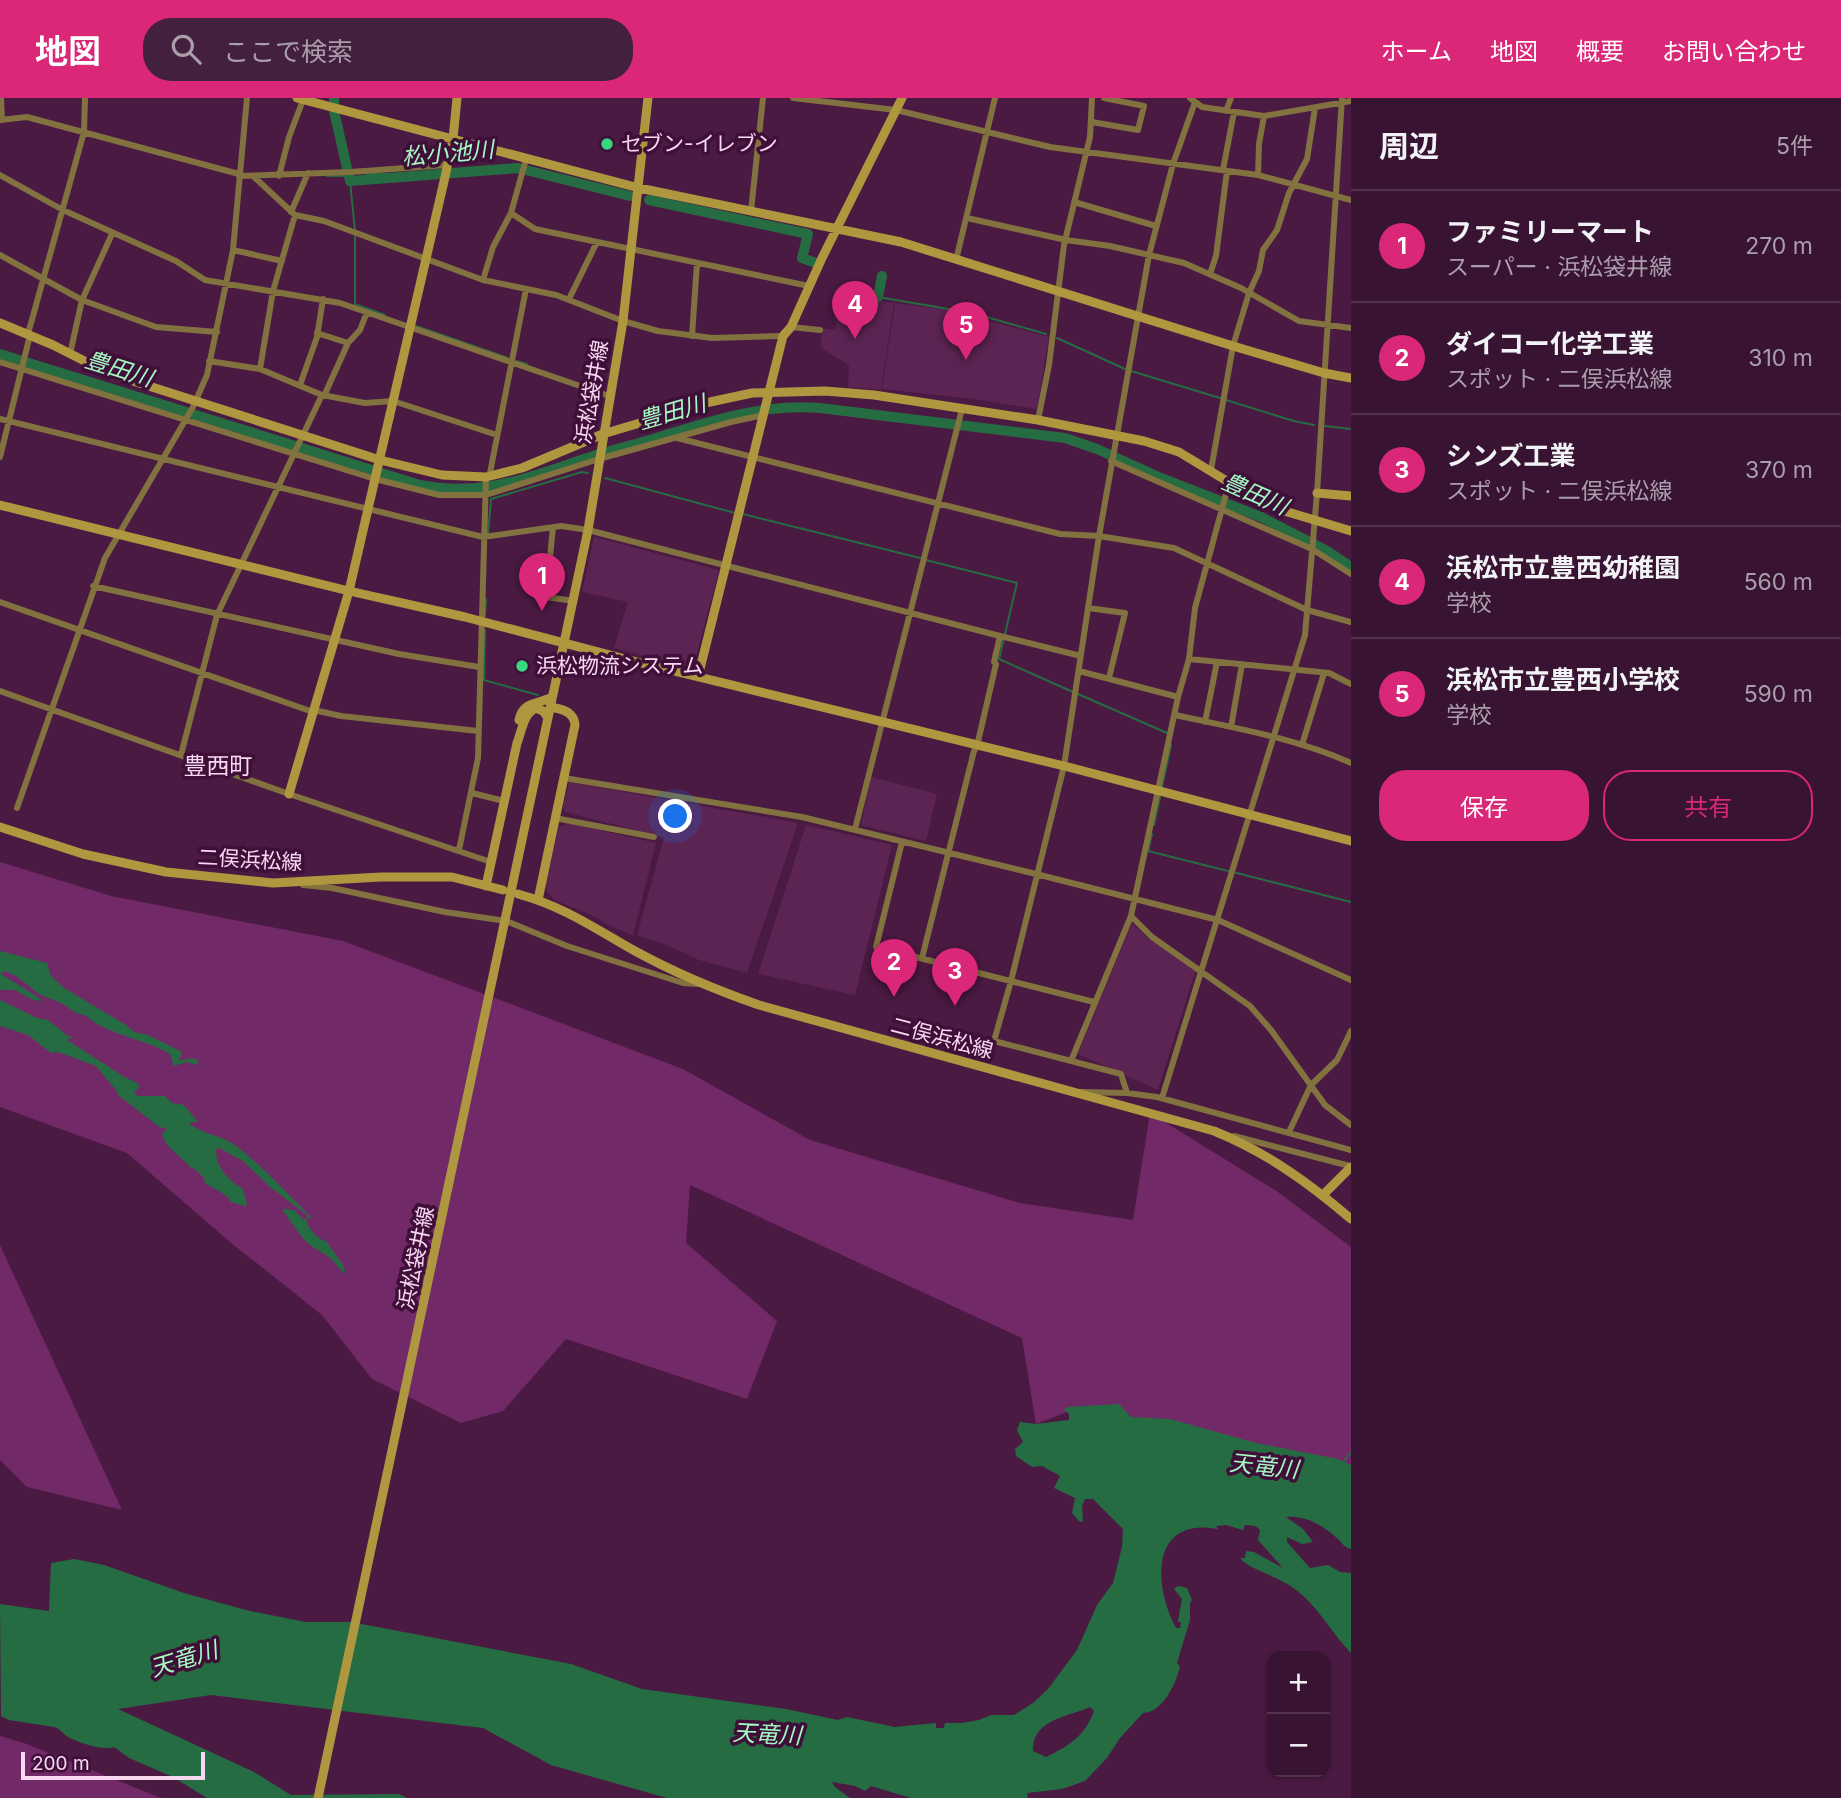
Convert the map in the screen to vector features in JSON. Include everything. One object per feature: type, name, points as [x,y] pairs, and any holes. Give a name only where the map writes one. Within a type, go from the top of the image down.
[{"type":"street","points":[[1,98],[1,120],[27,117],[239,175],[279,176],[447,166]]},
{"type":"street","points":[[0,457],[42,279],[84,132],[85,98]]},
{"type":"street","points":[[17,808],[105,558],[194,405],[207,375],[233,250],[247,98]]},
{"type":"street","points":[[289,794],[349,591],[445,177],[453,139],[457,98]]},
{"type":"street","name":"浜松袋井線","points":[[318,1798],[588,530],[632,250],[648,98]]},
{"type":"street","points":[[751,211],[763,98]]},
{"type":"street","points":[[793,98],[896,110],[1085,153],[1258,175],[1351,200]]},
{"type":"street","points":[[698,677],[783,336],[791,327],[902,98]]},
{"type":"street","points":[[956,260],[995,98]]},
{"type":"street","points":[[1038,420],[1066,240],[1092,122],[1092,98]]},
{"type":"street","points":[[1092,122],[1138,130],[1144,106],[1104,98]]},
{"type":"street","points":[[1210,274],[1216,256],[1231,98]]},
{"type":"street","points":[[279,176],[300,99],[453,139],[524,165],[901,242],[1233,346],[1324,373],[1351,378]]},
{"type":"street","points":[[1128,1093],[1121,1074],[994,1041],[1064,766],[1111,461],[1149,255],[1193,100],[1202,107],[1264,116],[1315,108],[1342,100],[1351,102]]},
{"type":"street","points":[[1162,1098],[1305,635],[1317,493],[1342,100]]},
{"type":"street","points":[[1211,470],[1233,346],[1249,293],[1259,271],[1263,250],[1277,230],[1292,184],[1307,159],[1315,108]]},
{"type":"street","points":[[1258,175],[1259,144],[1264,116]]},
{"type":"street","points":[[483,280],[493,247],[511,213],[524,165]]},
{"type":"street","points":[[260,369],[273,291],[293,213],[308,173]]},
{"type":"street","points":[[0,175],[112,234],[158,252],[205,281],[323,299],[411,325],[610,396]]},
{"type":"street","points":[[253,176],[293,213],[324,221],[483,280],[569,299],[622,321],[658,331],[692,336],[783,336]]},
{"type":"street","points":[[1074,202],[1156,226]]},
{"type":"street","points":[[511,213],[535,229],[809,286]]},
{"type":"street","points":[[968,218],[1184,263],[1249,293],[1299,321],[1351,328]]},
{"type":"street","points":[[69,354],[82,300],[112,234]]},
{"type":"street","points":[[569,299],[597,242]]},
{"type":"street","points":[[233,250],[282,261]]},
{"type":"street","points":[[0,256],[82,300],[156,327],[217,332]]},
{"type":"street","points":[[692,336],[697,263]]},
{"type":"street","points":[[459,850],[478,758],[486,480],[490,473],[526,289]]},
{"type":"street","points":[[300,385],[317,333],[323,299]]},
{"type":"street","points":[[181,755],[217,615],[300,438],[348,343],[360,330],[367,312]]},
{"type":"street","points":[[0,323],[29,334],[108,373],[194,405],[379,463],[442,475],[486,480],[533,464],[603,434],[710,401],[771,391],[825,391],[1038,420],[1116,435],[1179,452],[1229,483],[1281,510],[1351,531]]},
{"type":"street","points":[[791,327],[820,330]]},
{"type":"street","points":[[317,333],[348,343]]},
{"type":"street","points":[[209,361],[260,369],[323,395],[365,403],[393,401],[497,435]]},
{"type":"street","points":[[0,362],[293,453],[439,495],[486,495],[599,459],[764,414]]},
{"type":"street","points":[[855,829],[962,409]]},
{"type":"street","points":[[0,419],[486,537],[561,526],[588,530],[1081,656]]},
{"type":"street","points":[[675,438],[1060,534],[1099,536],[1174,548],[1307,610],[1351,622]]},
{"type":"street","points":[[1111,461],[1312,548],[1351,574]]},
{"type":"street","points":[[1071,1061],[1131,916],[1178,697],[1189,659],[1195,608],[1229,483]]},
{"type":"street","points":[[1317,493],[1351,496]]},
{"type":"street","points":[[0,505],[1064,766],[1351,841]]},
{"type":"street","points":[[553,527],[546,597],[574,601]]},
{"type":"street","points":[[93,586],[399,654],[479,667]]},
{"type":"street","points":[[0,602],[313,712],[478,731]]},
{"type":"street","points":[[1088,608],[1125,613],[1109,678]]},
{"type":"street","points":[[922,958],[977,746],[996,664],[994,662],[1003,637]]},
{"type":"street","points":[[1189,659],[1324,673],[1351,684]]},
{"type":"street","points":[[1205,722],[1217,662]]},
{"type":"street","points":[[1231,727],[1242,664]]},
{"type":"street","points":[[1079,671],[1178,697]]},
{"type":"street","points":[[1302,745],[1324,673]]},
{"type":"street","points":[[0,691],[289,794],[491,862]]},
{"type":"street","points":[[486,886],[517,743],[520,715],[531,703],[553,693]]},
{"type":"street","name":"浜松袋井線","points":[[548,722],[555,708],[553,693]]},
{"type":"street","points":[[538,900],[575,721],[570,713],[555,708]]},
{"type":"street","points":[[517,743],[529,712],[540,709],[548,722]]},
{"type":"street","points":[[1175,715],[1274,737],[1351,763]]},
{"type":"street","points":[[564,778],[802,817],[1037,874],[1217,920],[1351,979]]},
{"type":"street","points":[[472,793],[504,802]]},
{"type":"street","points":[[555,818],[654,837]]},
{"type":"street","name":"二俣浜松線","points":[[0,827],[83,854],[166,872],[273,883],[419,876],[452,877],[503,890]]},
{"type":"street","points":[[902,842],[876,947],[1094,1003]]},
{"type":"street","points":[[273,883],[332,888],[445,912],[506,921],[567,946],[683,983],[703,984]]},
{"type":"street","name":"二俣浜松線","points":[[518,894],[591,923],[633,950],[703,984],[759,1005],[1214,1132],[1286,1167],[1351,1219]]},
{"type":"street","points":[[1131,916],[1152,937],[1250,1006],[1325,1105],[1351,1125]]},
{"type":"street","points":[[1289,1132],[1311,1085],[1337,1060],[1351,1031]]},
{"type":"street","points":[[1073,1093],[1128,1093],[1162,1098],[1351,1150]]},
{"type":"street","points":[[1214,1132],[1351,1166]]},
{"type":"street","points":[[1323,1195],[1351,1166]]},
{"type":"shaded area","points":[[840,297],[894,303],[881,390],[848,387],[849,365],[821,348],[822,328],[835,330]]},
{"type":"shaded area","points":[[895,303],[949,310],[1049,337],[1037,409],[882,389]]},
{"type":"shaded area","points":[[594,537],[719,570],[693,668],[614,648],[628,602],[582,592]]},
{"type":"shaded area","points":[[871,777],[937,794],[926,841],[861,825]]},
{"type":"shaded area","points":[[569,782],[798,823],[747,973],[699,960],[637,935],[664,837],[565,812],[563,806]]},
{"type":"shaded area","points":[[570,823],[656,843],[633,935],[556,901],[549,894],[545,886],[559,827]]},
{"type":"shaded area","points":[[806,825],[892,845],[855,995],[758,974]]},
{"type":"shaded area","points":[[0,862],[111,896],[343,941],[683,1069],[810,1140],[1020,1203],[1133,1220],[1150,1113],[1278,1192],[1351,1247],[1351,1475],[1082,1406],[1036,1424],[1022,1338],[690,1185],[686,1243],[777,1321],[747,1399],[566,1339],[503,1411],[461,1423],[372,1379],[322,1315],[230,1242],[127,1153],[0,1107]]},
{"type":"shaded area","points":[[1132,923],[1150,940],[1196,969],[1158,1090],[1078,1054]]},
{"type":"shaded area","points":[[0,1245],[122,1510],[27,1487],[0,1460]]},
{"type":"shaded area","points":[[0,1736],[24,1743],[161,1798],[0,1798]]},
{"type":"water","points":[[0,951],[47,963],[51,976],[64,988],[134,1032],[148,1035],[182,1052],[179,1061],[195,1059],[198,1060],[197,1065],[187,1062],[174,1066],[170,1054],[104,1028],[85,1015],[41,995],[18,977],[4,971],[1,974],[44,1001],[33,1000],[15,990],[1,990]]},
{"type":"water","points":[[0,1000],[37,1018],[48,1020],[68,1036],[77,1039],[67,1040],[138,1083],[139,1088],[134,1092],[137,1096],[165,1096],[172,1103],[184,1105],[198,1122],[189,1122],[191,1125],[236,1146],[314,1220],[309,1217],[306,1220],[314,1233],[326,1241],[346,1274],[330,1258],[305,1240],[282,1209],[294,1210],[304,1220],[308,1216],[269,1186],[243,1161],[219,1148],[216,1149],[218,1162],[224,1173],[243,1189],[247,1205],[245,1206],[231,1202],[204,1182],[205,1179],[167,1144],[162,1134],[167,1129],[162,1129],[118,1095],[96,1066],[58,1052],[51,1053],[28,1035],[0,1026]]},
{"type":"water","name":"天竜川","points":[[1119,1404],[1131,1417],[1170,1419],[1256,1443],[1338,1459],[1351,1465],[1351,1549],[1314,1522],[1286,1517],[1303,1529],[1313,1542],[1302,1544],[1287,1537],[1287,1542],[1310,1568],[1328,1565],[1340,1572],[1351,1573],[1351,1653],[1301,1594],[1240,1558],[1245,1558],[1246,1551],[1254,1552],[1283,1568],[1258,1540],[1260,1530],[1253,1526],[1245,1525],[1243,1530],[1226,1525],[1216,1526],[1218,1529],[1196,1528],[1180,1533],[1169,1544],[1163,1558],[1163,1593],[1176,1628],[1180,1628],[1181,1623],[1178,1621],[1182,1599],[1174,1589],[1178,1586],[1187,1588],[1192,1600],[1190,1620],[1177,1663],[1180,1667],[1175,1682],[1162,1703],[1143,1713],[1085,1781],[1062,1789],[1027,1793],[1028,1798],[911,1798],[871,1786],[865,1791],[855,1786],[832,1782],[850,1798],[667,1798],[551,1765],[483,1728],[211,1695],[118,1709],[254,1772],[291,1795],[399,1794],[407,1798],[207,1798],[173,1777],[129,1758],[114,1747],[91,1746],[68,1737],[54,1727],[9,1720],[1,1716],[0,1604],[49,1611],[51,1563],[74,1559],[104,1565],[187,1594],[250,1611],[306,1622],[351,1622],[571,1664],[642,1689],[786,1709],[838,1720],[847,1717],[895,1727],[936,1723],[936,1728],[944,1728],[945,1723],[962,1723],[991,1715],[1014,1715],[1048,1689],[1077,1650],[1097,1605],[1113,1583],[1122,1547],[1123,1529],[1093,1499],[1085,1499],[1082,1506],[1083,1522],[1079,1521],[1072,1513],[1075,1498],[1054,1488],[1060,1476],[1042,1466],[1032,1467],[1016,1456],[1015,1449],[1023,1442],[1017,1430],[1020,1422],[1036,1424],[1069,1420],[1069,1414],[1064,1409]],"holes":[[[1090,1707],[1094,1711],[1081,1734],[1069,1744],[1046,1757],[1033,1751],[1034,1740],[1045,1726]]]},
{"type":"waterway","name":"松小池川","points":[[334,98],[334,111],[350,181],[518,168],[630,196]]},
{"type":"waterway","points":[[367,174],[384,174]]},
{"type":"waterway","points":[[327,176],[351,176]]},
{"type":"waterway","points":[[350,181],[355,231]]},
{"type":"waterway","name":"松小池川","points":[[651,197],[664,199]]},
{"type":"waterway","name":"松小池川","points":[[649,200],[808,234],[802,258],[816,263]]},
{"type":"waterway","points":[[355,236],[355,304],[385,315]]},
{"type":"waterway","name":"松小池川","points":[[878,297],[882,276]]},
{"type":"waterway","points":[[878,297],[972,313],[1046,334]]},
{"type":"waterway","points":[[416,326],[508,358]]},
{"type":"waterway","points":[[1057,338],[1125,369]]},
{"type":"waterway","name":"豊田川","points":[[0,354],[420,485],[442,488],[463,489],[502,484],[715,420],[777,408],[820,408],[1065,438],[1261,517],[1327,551],[1351,567]]},
{"type":"waterway","points":[[516,361],[527,364]]},
{"type":"waterway","points":[[1131,371],[1220,398]]},
{"type":"waterway","points":[[1226,400],[1314,425]]},
{"type":"waterway","points":[[1325,426],[1351,429]]},
{"type":"waterway","points":[[488,534],[491,499],[582,472],[588,473]]},
{"type":"waterway","points":[[605,478],[735,513]]},
{"type":"waterway","points":[[743,514],[920,558]]},
{"type":"waterway","points":[[926,560],[1017,583],[999,659],[1073,692]]},
{"type":"waterway","points":[[485,616],[486,599]]},
{"type":"waterway","points":[[485,630],[484,680],[538,695]]},
{"type":"waterway","points":[[1078,694],[1167,733]]},
{"type":"waterway","points":[[1162,787],[1171,745]]},
{"type":"waterway","points":[[1154,825],[1160,797]]},
{"type":"waterway","points":[[1152,834],[1148,851],[1228,871]]},
{"type":"waterway","points":[[1233,872],[1351,902]]},
{"type":"waterway","points":[[1343,1462],[1351,1452]]},
{"type":"place","name":"セブン-イレブン","points":[[607,144]]},
{"type":"place","name":"浜松市立豊西幼稚園","points":[[855,339]]},
{"type":"place","name":"浜松市立豊西小学校","points":[[966,360]]},
{"type":"place","name":"ファミリーマート","points":[[542,611]]},
{"type":"place","name":"浜松物流システム","points":[[522,666]]},
{"type":"place","name":"ダイコー化学工業","points":[[894,997]]},
{"type":"place","name":"シンズ工業","points":[[955,1006]]},
{"type":"district","name":"豊西町","points":[[218,766]]}]
